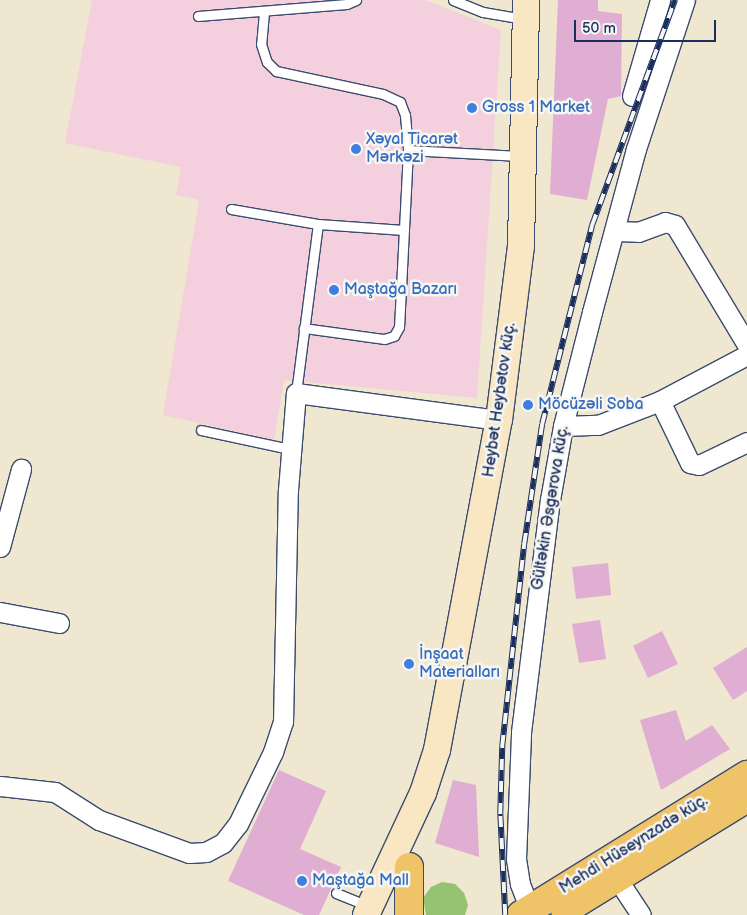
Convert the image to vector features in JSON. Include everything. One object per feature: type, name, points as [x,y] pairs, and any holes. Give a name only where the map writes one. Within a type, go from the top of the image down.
[{"type":"main road","name":"Heybət Heybətov küç.","points":[[423,793],[449,698],[499,420],[521,246],[526,156],[526,10]]},
{"type":"main road","name":"Mehdi Hüseynzadə küç.","points":[[557,915],[611,871],[747,775]]},
{"type":"main road","points":[[398,915],[423,793]]},
{"type":"main road","points":[[368,911],[423,793]]},
{"type":"main road","name":"Mehdi Hüseynzadə küç.","points":[[526,912],[611,871],[747,798]]},
{"type":"main road","points":[[409,867],[409,915]]},
{"type":"street","points":[[632,96],[660,0]]},
{"type":"street","name":"Gültəkin Əsgərova küç.","points":[[526,912],[516,859],[521,732],[540,566],[563,426],[636,149],[685,0]]},
{"type":"street","points":[[615,231],[638,232],[664,222],[676,225],[747,345]]},
{"type":"street","points":[[563,426],[598,425],[660,402],[747,355]]},
{"type":"street","points":[[0,786],[55,792],[99,820],[189,853],[206,852],[223,843],[238,824],[274,752],[283,722],[290,449],[296,394],[499,420]]},
{"type":"street","points":[[660,402],[690,462],[699,465],[747,442]]},
{"type":"street","points":[[0,547],[21,469]]},
{"type":"street","points":[[0,612],[59,623]]},
{"type":"street","points":[[611,871],[641,915]]},
{"type":"lane","points":[[198,16],[347,4],[356,0]]},
{"type":"lane","points":[[453,0],[492,14],[526,10]]},
{"type":"lane","points":[[264,12],[261,44],[267,62],[276,71],[383,94],[400,102],[405,115],[408,150],[399,327],[394,336],[384,340],[304,328]]},
{"type":"lane","points":[[408,150],[526,156]]},
{"type":"lane","points":[[231,209],[318,224],[404,230]]},
{"type":"lane","points":[[296,394],[318,224]]},
{"type":"lane","points":[[201,430],[290,449]]},
{"type":"lane","points":[[336,893],[368,911]]},
{"type":"shaded area","name":"Maştağa Bazarı","points":[[92,0],[425,0],[501,30],[477,398],[284,380],[274,440],[163,415],[199,200],[176,195],[181,167],[65,143]]},
{"type":"green space","points":[[442,882],[455,884],[464,893],[468,905],[465,915],[426,915],[423,898],[431,887]]},
{"type":"building","points":[[558,0],[598,0],[598,11],[622,14],[621,96],[608,99],[587,200],[550,194]]},
{"type":"building","points":[[608,563],[611,595],[576,599],[572,567]]},
{"type":"building","points":[[600,620],[606,659],[579,663],[572,624]]},
{"type":"building","points":[[662,631],[678,664],[648,678],[633,646]]},
{"type":"building","points":[[747,647],[747,691],[733,700],[713,668]]},
{"type":"building","points":[[676,710],[686,741],[712,725],[730,749],[661,790],[640,720]]},
{"type":"building","points":[[279,770],[326,791],[300,849],[341,867],[319,915],[304,915],[228,881]]},
{"type":"building","points":[[453,780],[476,785],[479,857],[435,843]]},
{"type":"railway","points":[[505,915],[500,814],[502,746],[524,544],[542,424],[592,225],[675,0]]},
{"type":"place","name":"Gross 1 Market","points":[[472,108]]},
{"type":"place","name":"Xəyal Ticarət Mərkəzi","points":[[356,149]]},
{"type":"place","name":"Maştağa Bazarı","points":[[334,290]]},
{"type":"place","name":"Möcüzəli Soba","points":[[528,405]]},
{"type":"place","name":"İnşaat Materialları","points":[[409,664]]},
{"type":"place","name":"Maştağa Mall","points":[[302,881]]}]
